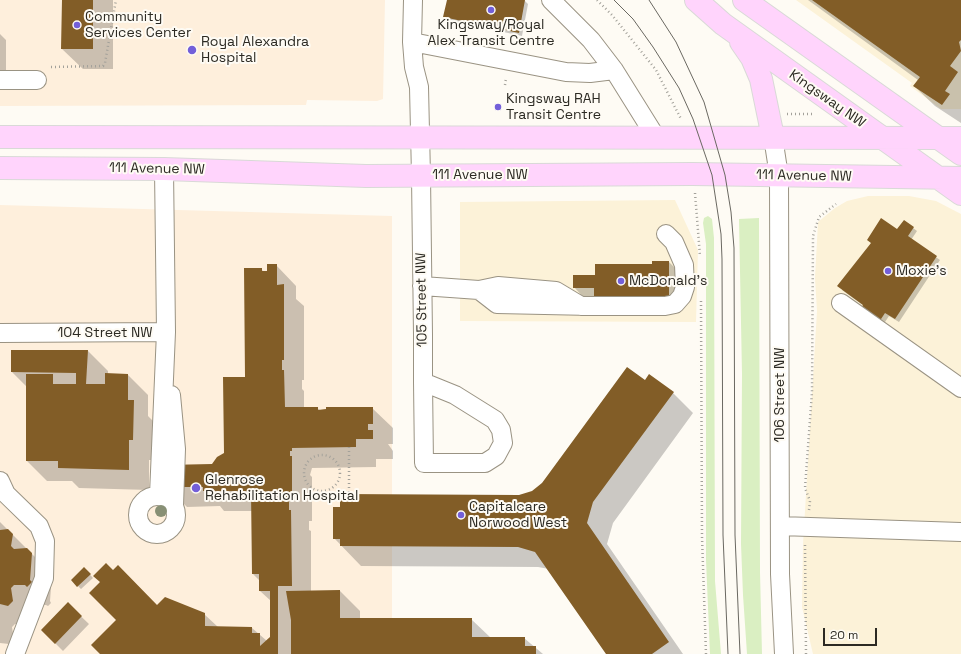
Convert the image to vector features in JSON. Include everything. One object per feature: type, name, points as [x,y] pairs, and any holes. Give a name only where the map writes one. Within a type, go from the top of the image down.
[{"type":"main road","name":"Kingsway NW","points":[[696,0],[723,24],[882,138],[950,178],[961,194]]},
{"type":"main road","points":[[744,0],[961,154]]},
{"type":"main road","points":[[723,24],[742,43],[752,58],[761,78],[773,137]]},
{"type":"main road","points":[[0,137],[656,139],[773,137],[961,138]]},
{"type":"main road","name":"111 Avenue NW","points":[[0,168],[164,169],[311,175],[421,176],[692,174],[950,178]]},
{"type":"street","name":"105 Street NW","points":[[413,0],[412,42],[414,67],[419,87],[424,463],[485,463],[496,456],[503,443],[501,430],[495,420],[455,395],[423,382]]},
{"type":"street","points":[[551,0],[586,35],[614,70],[656,139]]},
{"type":"street","points":[[412,42],[566,72],[590,73],[614,70]]},
{"type":"street","points":[[0,80],[37,80]]},
{"type":"street","name":"106 Street NW","points":[[773,137],[779,176],[780,526],[784,654]]},
{"type":"street","name":"104 Street NW","points":[[0,333],[166,332],[164,169]]},
{"type":"street","points":[[422,286],[479,290],[498,286],[556,291],[582,306],[665,306],[674,304],[682,296],[685,286],[684,265],[674,242],[666,234]]},
{"type":"street","points":[[841,303],[961,388]]},
{"type":"street","points":[[159,495],[166,332]]},
{"type":"street","points":[[163,374],[172,398],[176,449],[174,505],[176,518],[170,529],[159,534],[146,531],[138,521],[138,508],[146,498],[159,495],[170,500],[174,505]]},
{"type":"street","points":[[0,481],[6,494],[39,526],[44,541],[44,578],[15,654]]},
{"type":"street","points":[[780,526],[961,532]]},
{"type":"path","points":[[51,67],[102,66],[105,63],[116,0]]},
{"type":"path","points":[[782,114],[816,114]]},
{"type":"path","points":[[806,654],[806,527],[810,501],[805,488],[812,392],[813,236],[819,217],[836,204]]},
{"type":"path","points":[[349,447],[349,494]]},
{"type":"path","points":[[318,454],[330,456],[339,464],[341,470],[338,482],[329,490],[317,491],[307,483],[304,478],[305,466],[313,457],[318,454]]},
{"type":"shaded area","name":"Royal Alexandra Hospital","points":[[0,0],[385,0],[383,99],[377,101],[307,100],[306,105],[0,106]]},
{"type":"shaded area","points":[[796,0],[961,0],[961,109],[941,109],[910,86],[912,83]]},
{"type":"shaded area","points":[[868,196],[909,196],[936,201],[961,214],[961,654],[813,654],[802,607],[803,544],[817,311],[815,278],[818,222],[835,208],[847,201]]},
{"type":"shaded area","points":[[675,200],[698,250],[696,322],[460,321],[460,202]]},
{"type":"shaded area","name":"Glenrose Rehabilitation Hospital","points":[[0,205],[392,216],[392,654],[0,654]]},
{"type":"green space","points":[[708,216],[712,219],[714,238],[715,581],[721,654],[710,654],[706,560],[706,244],[703,223],[704,218]]},
{"type":"green space","points":[[759,218],[760,572],[762,654],[747,654],[741,544],[742,374],[739,219]]},
{"type":"building","name":"Community Services Center","points":[[62,0],[93,0],[93,49],[61,49]]},
{"type":"building","points":[[447,0],[525,0],[519,33],[443,17]]},
{"type":"building","points":[[812,0],[961,0],[961,40],[959,42],[961,51],[950,66],[958,72],[945,91],[950,94],[942,105],[913,86],[920,77]]},
{"type":"building","name":"Moxie's","points":[[881,218],[897,229],[904,220],[914,227],[908,236],[937,256],[895,319],[885,313],[877,325],[858,312],[863,305],[837,286],[871,243],[867,240]]},
{"type":"building","name":"McDonald's","points":[[652,261],[669,261],[669,302],[594,302],[594,288],[573,288],[573,275],[595,275],[595,264],[652,264]]},
{"type":"building","points":[[267,264],[277,264],[277,285],[284,284],[284,360],[282,360],[282,370],[284,370],[285,407],[318,407],[318,410],[326,409],[326,407],[373,407],[373,424],[368,424],[368,430],[373,430],[373,439],[356,439],[356,447],[292,448],[292,451],[290,451],[290,456],[292,456],[292,501],[289,501],[289,510],[291,510],[292,586],[278,586],[278,654],[100,654],[91,645],[116,620],[89,593],[100,582],[93,576],[106,563],[113,570],[118,565],[157,605],[165,597],[205,613],[205,626],[252,627],[252,633],[260,633],[260,646],[270,637],[270,591],[259,591],[259,574],[252,574],[251,491],[203,491],[203,487],[166,487],[166,465],[212,464],[217,457],[224,453],[223,377],[245,377],[244,268],[262,268],[262,271],[267,271]]},
{"type":"building","points":[[11,350],[88,350],[86,384],[105,384],[105,373],[128,374],[128,400],[134,400],[133,440],[129,440],[129,470],[58,468],[58,461],[26,461],[26,374],[53,374],[53,384],[76,384],[76,373],[11,372]]},
{"type":"building","name":"Capitalcare Norwood West","points":[[627,367],[645,380],[649,374],[674,392],[593,502],[587,523],[669,642],[652,654],[606,654],[535,552],[518,547],[340,546],[340,539],[333,539],[333,507],[340,507],[340,494],[519,495],[532,491],[542,483]]},
{"type":"building","points":[[8,529],[13,534],[11,546],[14,549],[27,548],[32,553],[30,580],[32,582],[27,587],[25,585],[14,585],[11,588],[13,601],[8,606],[0,604],[0,530]]},
{"type":"building","points":[[84,567],[91,574],[77,587],[71,580]]},
{"type":"building","points":[[340,590],[340,618],[472,618],[472,637],[525,637],[525,646],[536,646],[536,654],[291,654],[291,620],[286,591]]},
{"type":"building","points":[[68,602],[82,616],[55,644],[41,630]]},
{"type":"tram line","points":[[614,0],[633,19],[679,88],[693,119],[712,175],[721,234],[722,259],[723,535],[728,654]]},
{"type":"tram line","points":[[649,0],[676,42],[704,102],[725,175],[731,212],[734,248],[735,535],[740,654]]},
{"type":"place","name":"Kingsway/Royal Alex Transit Centre","points":[[491,10]]},
{"type":"place","name":"Community Services Center","points":[[77,25]]},
{"type":"place","name":"Royal Alexandra Hospital","points":[[192,50]]},
{"type":"place","name":"Kingsway RAH Transit Centre","points":[[498,107]]},
{"type":"place","name":"Moxie's","points":[[888,271]]},
{"type":"place","name":"McDonald's","points":[[621,281]]},
{"type":"place","name":"Glenrose Rehabilitation Hospital","points":[[196,488]]},
{"type":"place","name":"Capitalcare Norwood West","points":[[461,515]]}]
